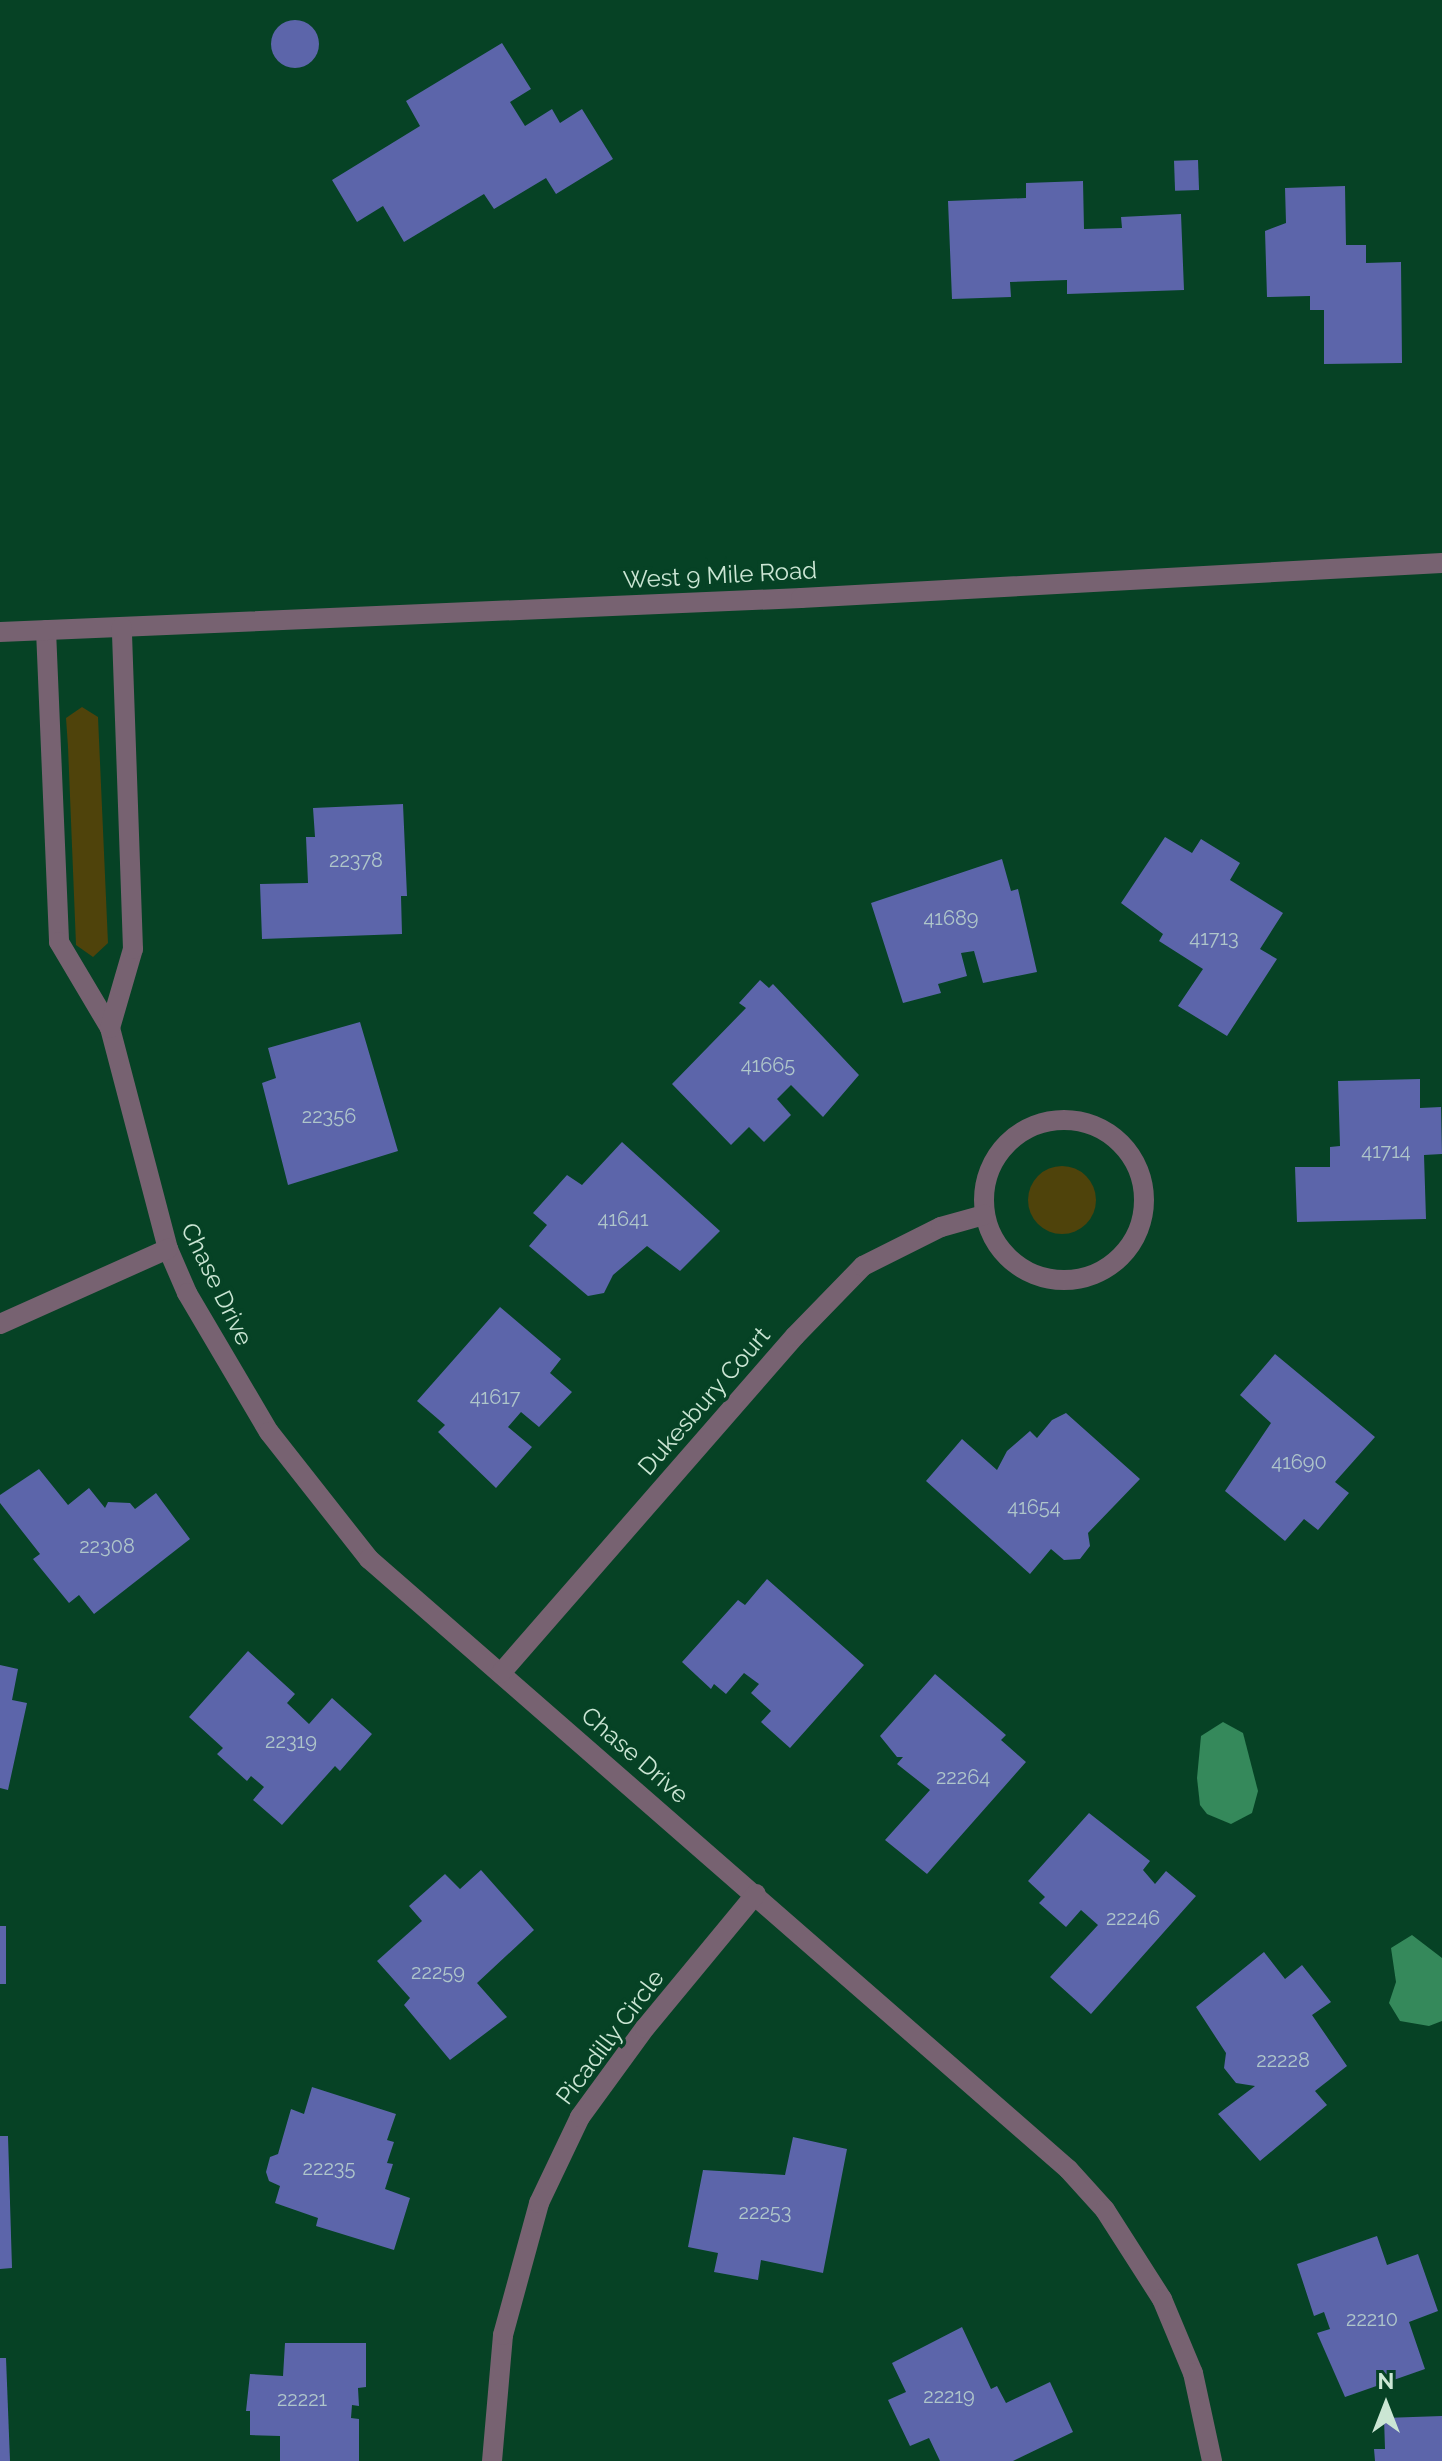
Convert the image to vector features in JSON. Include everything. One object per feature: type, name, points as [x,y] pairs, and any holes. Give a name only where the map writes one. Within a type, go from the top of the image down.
[{"type":"street","name":"West 9 Mile Road","points":[[0,632],[1442,563]]},
{"type":"street","points":[[110,1028],[133,949],[122,627]]},
{"type":"street","name":"Chase Drive","points":[[46,630],[59,942],[110,1028],[168,1249],[230,1371],[313,1493],[369,1559],[1068,2169],[1105,2210],[1134,2250],[1178,2335],[1193,2373],[1212,2461]]},
{"type":"street","points":[[1055,1119],[1081,1121],[1106,1131],[1126,1149],[1140,1172],[1144,1196],[1142,1219],[1118,1260],[1075,1280],[1028,1272],[1008,1258],[984,1215],[983,1188],[991,1163],[1007,1142],[1029,1127],[1055,1119]]},
{"type":"street","name":"Dukesbury Court","points":[[501,1673],[795,1336],[863,1266],[941,1227],[984,1215]]},
{"type":"street","points":[[0,1324],[168,1249]]},
{"type":"street","name":"Picadilly Circle","points":[[492,2461],[503,2335],[539,2203],[580,2117],[645,2028],[756,1894]]},
{"type":"shaded area","points":[[82,707],[98,717],[108,943],[93,957],[76,945],[66,718]]},
{"type":"shaded area","points":[[1069,1166],[1090,1181],[1096,1200],[1094,1213],[1086,1224],[1069,1234],[1055,1234],[1038,1224],[1030,1213],[1028,1193],[1038,1176],[1049,1168]]},
{"type":"shaded area","points":[[1223,1722],[1243,1733],[1258,1791],[1252,1813],[1231,1824],[1207,1814],[1200,1805],[1197,1778],[1201,1736]]},
{"type":"shaded area","points":[[1412,1935],[1442,1958],[1442,2021],[1429,2026],[1400,2021],[1389,2003],[1396,1982],[1391,1948]]},
{"type":"building","points":[[295,20],[304,21],[312,27],[318,35],[318,53],[312,61],[304,67],[295,68],[286,67],[278,61],[272,53],[271,44],[272,35],[278,27],[286,21]]},
{"type":"building","points":[[502,43],[531,89],[510,102],[525,126],[552,109],[560,123],[582,109],[613,159],[556,194],[546,178],[494,209],[484,194],[404,242],[383,206],[357,222],[332,180],[420,126],[406,101]]},
{"type":"building","points":[[1198,160],[1199,190],[1175,191],[1174,161]]},
{"type":"building","points":[[1083,181],[1084,229],[1122,228],[1121,217],[1181,214],[1184,290],[1067,294],[1067,280],[1010,282],[1011,297],[952,299],[948,201],[1026,198],[1026,183]]},
{"type":"building","points":[[1345,186],[1346,245],[1366,245],[1366,263],[1401,262],[1402,363],[1324,364],[1324,310],[1310,310],[1310,296],[1267,297],[1265,231],[1286,223],[1285,188]]},
{"type":"building","points":[[403,804],[407,896],[401,896],[402,934],[262,939],[260,884],[308,883],[306,837],[315,837],[313,808]]},
{"type":"building","points":[[1165,837],[1192,853],[1201,839],[1240,863],[1230,880],[1283,913],[1260,949],[1277,959],[1227,1036],[1178,1006],[1203,969],[1159,941],[1163,934],[1121,903]]},
{"type":"building","points":[[1002,859],[1011,891],[1018,889],[1037,972],[983,983],[974,951],[961,953],[967,976],[938,984],[941,993],[903,1003],[871,903]]},
{"type":"building","points":[[760,980],[769,988],[773,984],[859,1075],[823,1117],[791,1085],[777,1099],[791,1115],[764,1142],[749,1127],[731,1145],[672,1084],[746,1008],[739,1003]]},
{"type":"building","points":[[360,1022],[398,1151],[288,1185],[262,1083],[276,1078],[268,1048]]},
{"type":"building","points":[[1420,1079],[1420,1108],[1441,1107],[1442,1154],[1424,1155],[1426,1219],[1297,1222],[1295,1167],[1330,1167],[1330,1147],[1340,1146],[1338,1081]]},
{"type":"building","points":[[622,1142],[720,1231],[680,1271],[647,1246],[613,1275],[604,1293],[588,1296],[529,1246],[547,1225],[533,1213],[567,1175],[582,1185]]},
{"type":"building","points":[[500,1307],[561,1359],[550,1373],[572,1392],[539,1427],[521,1412],[508,1427],[532,1447],[496,1488],[438,1432],[445,1425],[417,1401]]},
{"type":"building","points":[[1275,1354],[1375,1437],[1335,1482],[1349,1493],[1318,1530],[1304,1519],[1285,1541],[1225,1491],[1271,1423],[1240,1395]]},
{"type":"building","points":[[1066,1413],[1140,1479],[1088,1533],[1090,1546],[1080,1559],[1064,1560],[1051,1549],[1030,1574],[926,1481],[962,1439],[997,1470],[1007,1451],[1030,1431],[1037,1438],[1052,1420]]},
{"type":"building","points":[[39,1469],[68,1505],[89,1488],[105,1508],[108,1502],[130,1503],[135,1509],[156,1493],[190,1539],[94,1614],[79,1595],[69,1603],[33,1559],[40,1554],[0,1503],[0,1495]]},
{"type":"building","points":[[767,1579],[864,1665],[790,1748],[761,1722],[771,1711],[751,1693],[759,1684],[744,1673],[726,1694],[714,1684],[711,1689],[682,1662],[738,1600],[745,1605]]},
{"type":"building","points":[[248,1651],[295,1694],[287,1703],[309,1724],[332,1698],[372,1734],[340,1771],[335,1766],[282,1825],[253,1800],[264,1787],[251,1776],[247,1781],[217,1754],[223,1748],[189,1717]]},
{"type":"building","points":[[0,1665],[18,1669],[12,1700],[27,1703],[8,1790],[0,1788]]},
{"type":"building","points":[[935,1674],[1006,1735],[1001,1740],[1026,1762],[927,1874],[885,1840],[930,1790],[897,1764],[903,1757],[897,1757],[880,1736]]},
{"type":"building","points":[[1089,1813],[1150,1861],[1143,1870],[1155,1884],[1166,1871],[1196,1896],[1091,2014],[1050,1977],[1098,1925],[1081,1910],[1066,1927],[1039,1903],[1045,1897],[1028,1881]]},
{"type":"building","points":[[481,1870],[534,1930],[477,1983],[507,2017],[450,2060],[404,2005],[410,1998],[377,1961],[422,1921],[409,1906],[445,1874],[460,1889]]},
{"type":"building","points":[[0,1926],[6,1926],[6,1984],[0,1984]]},
{"type":"building","points":[[1264,1952],[1285,1979],[1302,1965],[1331,2002],[1312,2015],[1347,2066],[1315,2091],[1327,2105],[1260,2161],[1218,2114],[1255,2086],[1236,2083],[1224,2068],[1226,2053],[1196,2007]]},
{"type":"building","points":[[312,2087],[396,2114],[387,2140],[394,2142],[387,2163],[393,2164],[385,2189],[410,2198],[394,2250],[316,2226],[318,2218],[275,2203],[280,2186],[269,2181],[266,2172],[270,2157],[278,2154],[291,2109],[304,2114]]},
{"type":"building","points":[[0,2136],[8,2136],[12,2268],[0,2269]]},
{"type":"building","points":[[793,2137],[847,2149],[823,2273],[761,2260],[758,2280],[714,2272],[718,2253],[688,2247],[703,2170],[785,2175]]},
{"type":"building","points":[[1377,2236],[1387,2265],[1418,2254],[1438,2311],[1409,2322],[1425,2369],[1345,2397],[1317,2333],[1330,2329],[1324,2312],[1314,2316],[1297,2264]]},
{"type":"building","points":[[962,2327],[991,2389],[997,2386],[1006,2403],[1050,2382],[1073,2432],[1013,2461],[940,2461],[929,2438],[910,2446],[888,2400],[906,2392],[892,2363]]},
{"type":"building","points":[[285,2343],[366,2343],[366,2387],[358,2388],[359,2406],[352,2405],[351,2418],[359,2419],[359,2461],[280,2461],[280,2436],[250,2435],[250,2411],[246,2411],[250,2374],[283,2376]]},
{"type":"building","points":[[0,2358],[6,2358],[10,2461],[0,2461]]},
{"type":"building","points":[[1442,2416],[1442,2461],[1375,2461],[1374,2449],[1385,2449],[1384,2418]]}]
